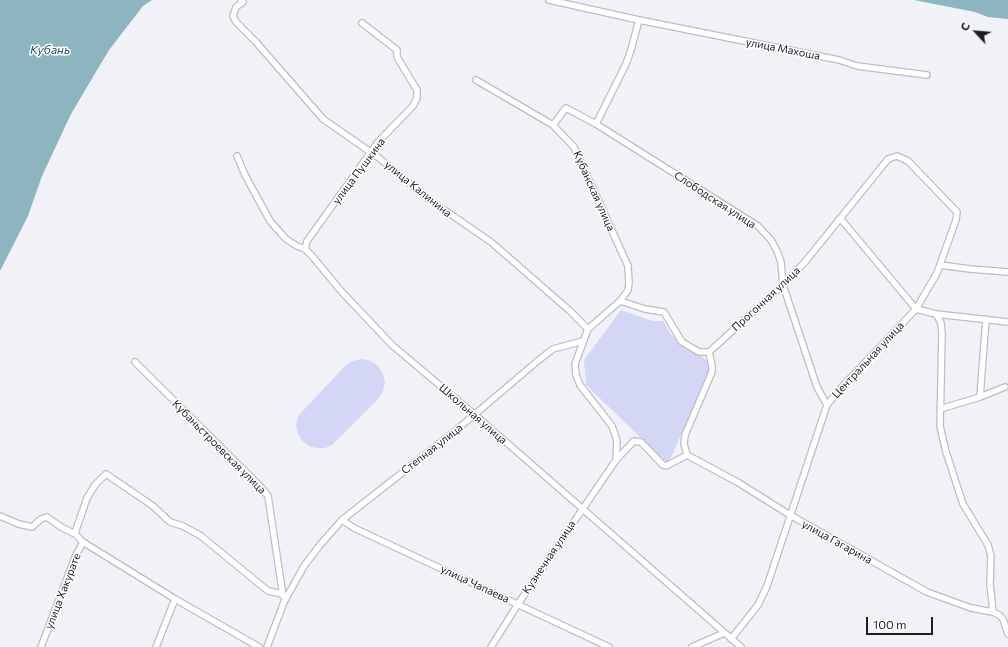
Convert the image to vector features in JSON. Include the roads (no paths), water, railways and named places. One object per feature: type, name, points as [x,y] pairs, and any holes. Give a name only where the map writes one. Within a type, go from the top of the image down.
[{"type":"street","name":"улица Махоша","points":[[548,0],[639,20],[839,60],[857,66],[927,75]]},
{"type":"street","name":"улица Калинина","points":[[244,1],[236,7],[233,16],[236,22],[256,42],[323,119],[372,153],[426,198],[491,242],[565,306],[588,329]]},
{"type":"street","points":[[596,124],[626,64],[639,20]]},
{"type":"street","name":"улица Пушкина","points":[[304,249],[307,241],[372,153],[378,142],[413,106],[417,98],[417,90],[397,57],[397,50],[362,23]]},
{"type":"street","name":"Кубанская улица","points":[[476,80],[553,125],[574,147],[628,266],[628,290],[620,301]]},
{"type":"street","name":"Слободская улица","points":[[553,125],[566,108],[596,124],[758,226],[771,240],[777,251],[781,262],[783,285],[817,387],[827,406]]},
{"type":"street","name":"Школьная улица","points":[[237,156],[245,175],[270,221],[286,239],[304,249],[392,345],[475,415],[724,634],[741,647]]},
{"type":"street","name":"Прогонная улица","points":[[710,352],[783,285],[805,262],[888,159],[897,156],[908,161],[927,180]]},
{"type":"street","name":"Центральная улица","points":[[731,639],[758,605],[767,586],[827,406],[839,390],[916,308],[937,273],[956,220],[957,212],[927,180]]},
{"type":"street","points":[[840,218],[916,308],[936,314],[1008,322]]},
{"type":"street","points":[[940,265],[1008,272]]},
{"type":"street","points":[[616,460],[616,441],[612,426],[580,385],[576,375],[575,364],[588,329],[620,301],[645,309],[664,312],[682,342],[699,352],[710,352],[712,372],[685,435],[684,444],[687,456]]},
{"type":"street","points":[[936,314],[941,323],[942,334],[940,426],[946,452],[963,504],[988,545],[991,556],[990,584],[993,612],[1003,619],[1008,634]]},
{"type":"street","points":[[980,397],[986,319]]},
{"type":"street","name":"Степная улица","points":[[267,647],[284,602],[304,566],[342,520],[475,415],[553,349],[583,341]]},
{"type":"street","name":"Кубаньстроевская улица","points":[[135,362],[261,487],[268,496],[284,602]]},
{"type":"street","points":[[940,409],[980,397],[1005,387]]},
{"type":"street","name":"Кузнечная улица","points":[[491,647],[582,508],[616,460],[634,441],[638,440],[641,442],[663,465],[666,466],[669,466],[687,456]]},
{"type":"street","name":"улица Гагарина","points":[[687,456],[739,483],[790,515],[927,592],[971,608],[993,612]]},
{"type":"street","points":[[75,534],[76,527],[87,498],[95,485],[106,474],[153,506],[170,522],[183,526],[201,536],[268,591],[282,594]]},
{"type":"street","name":"улица Хакурате","points":[[0,516],[19,524],[32,527],[41,519],[47,517],[61,527],[75,534],[83,542],[76,555],[41,647]]},
{"type":"street","name":"улица Чапаева","points":[[342,520],[354,528],[609,647]]},
{"type":"street","points":[[83,542],[175,599],[259,647]]},
{"type":"street","points":[[156,647],[175,599]]},
{"type":"street","points":[[692,647],[724,634]]},
{"type":"water","name":"Кубань","points":[[0,0],[152,0],[143,6],[109,50],[71,114],[42,176],[28,216],[0,271]]},
{"type":"water","points":[[914,0],[1008,0],[1008,19],[988,17],[975,12]]}]
